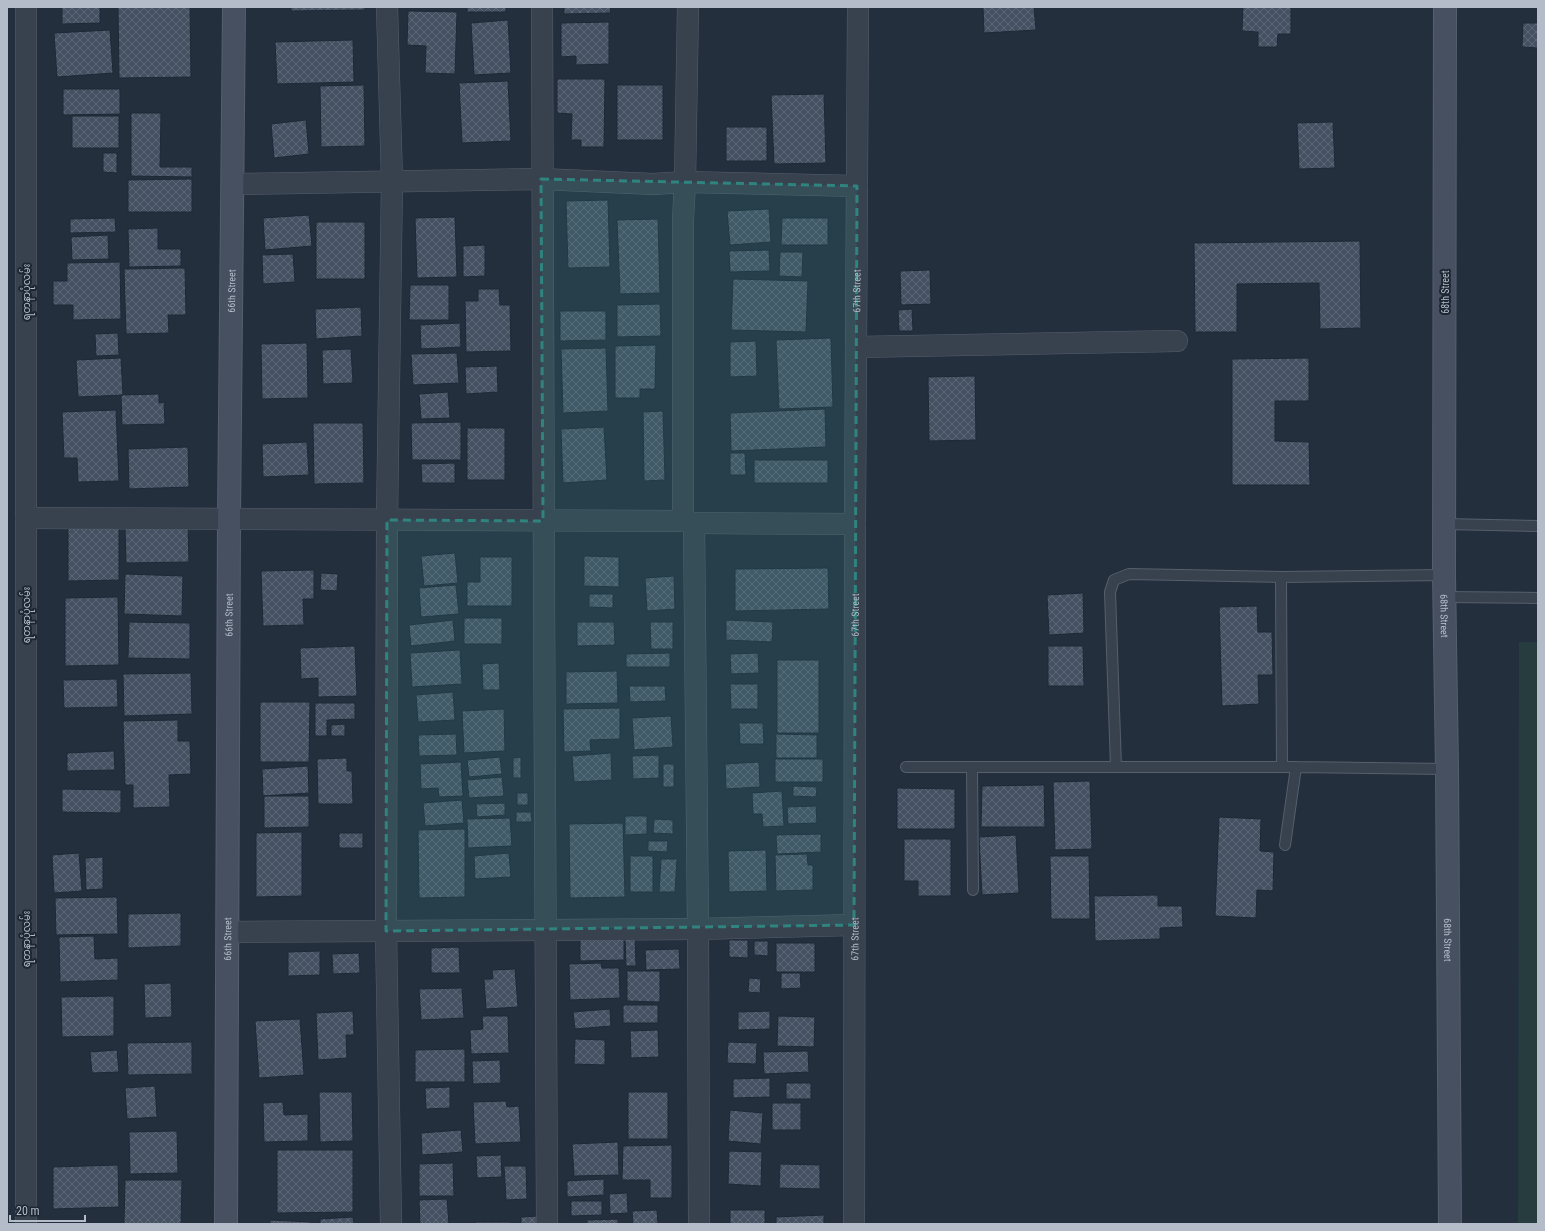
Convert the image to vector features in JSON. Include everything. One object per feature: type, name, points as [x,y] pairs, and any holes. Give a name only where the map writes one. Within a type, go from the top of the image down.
[{"type":"street","name":"ရတနာပုံလမ်း","points":[[26,7],[26,1224]]},
{"type":"street","name":"66th Street","points":[[226,1224],[234,7]]},
{"type":"street","points":[[387,7],[392,181],[387,520],[386,931],[390,1224]]},
{"type":"street","points":[[542,7],[541,179],[547,930],[547,1224]]},
{"type":"street","points":[[688,7],[683,220],[698,929],[699,1224]]},
{"type":"street","name":"67th Street","points":[[854,1224],[855,524],[858,7]]},
{"type":"street","name":"68th Street","points":[[1445,7],[1444,586],[1447,769],[1450,1224]]},
{"type":"street","points":[[233,184],[541,179],[653,184],[685,182],[857,186]]},
{"type":"street","points":[[856,347],[1177,341]]},
{"type":"street","points":[[26,518],[855,524]]},
{"type":"street","points":[[228,932],[698,929],[854,925]]},
{"type":"lane","points":[[1444,524],[1538,526]]},
{"type":"lane","points":[[1116,767],[1110,592],[1114,580],[1129,574],[1281,577],[1444,586],[1538,598]]},
{"type":"lane","points":[[1281,577],[1282,767]]},
{"type":"lane","points":[[906,767],[1296,767],[1447,769]]},
{"type":"lane","points":[[972,767],[973,890]]},
{"type":"lane","points":[[1285,845],[1296,767]]},
{"type":"highlighted area","points":[[541,179],[857,186],[854,925],[386,931],[387,520],[543,521]]},
{"type":"green space","points":[[1519,642],[1538,642],[1538,1224],[1518,1224]]},
{"type":"building","points":[[62,7],[100,7],[100,23],[62,24]]},
{"type":"building","points":[[118,7],[190,7],[191,77],[119,78]]},
{"type":"building","points":[[291,7],[365,7],[365,10],[291,11]]},
{"type":"building","points":[[467,7],[506,7],[506,12],[467,12]]},
{"type":"building","points":[[564,7],[610,7],[611,13],[564,14]]},
{"type":"building","points":[[983,7],[1034,7],[1036,30],[984,33]]},
{"type":"building","points":[[1243,7],[1291,7],[1291,34],[1278,34],[1277,47],[1258,47],[1258,32],[1242,31]]},
{"type":"building","points":[[408,11],[457,12],[455,74],[425,73],[426,46],[407,45]]},
{"type":"building","points":[[508,20],[511,73],[474,75],[471,23]]},
{"type":"building","points":[[609,22],[609,64],[576,65],[576,56],[561,57],[561,23]]},
{"type":"building","points":[[1523,23],[1538,23],[1538,48],[1522,47]]},
{"type":"building","points":[[110,30],[113,73],[57,77],[54,33]]},
{"type":"building","points":[[353,40],[354,82],[277,84],[275,42]]},
{"type":"building","points":[[557,79],[605,79],[604,147],[581,147],[581,140],[571,140],[572,114],[557,113]]},
{"type":"building","points":[[508,81],[511,141],[462,143],[459,83]]},
{"type":"building","points":[[364,85],[365,146],[321,147],[320,86]]},
{"type":"building","points":[[617,85],[663,85],[663,140],[617,140]]},
{"type":"building","points":[[63,89],[120,89],[120,114],[63,115]]},
{"type":"building","points":[[824,94],[826,163],[774,164],[771,95]]},
{"type":"building","points":[[131,113],[161,113],[160,167],[192,167],[192,177],[131,176]]},
{"type":"building","points":[[72,116],[119,116],[119,148],[72,148]]},
{"type":"building","points":[[306,120],[309,154],[274,158],[271,124]]},
{"type":"building","points":[[1333,122],[1335,168],[1299,169],[1297,123]]},
{"type":"building","points":[[726,127],[767,127],[767,161],[726,161]]},
{"type":"building","points":[[103,153],[117,153],[117,173],[103,172]]},
{"type":"building","points":[[192,179],[192,212],[128,212],[128,180]]},
{"type":"building","points":[[608,200],[610,267],[568,268],[566,201]]},
{"type":"building","points":[[769,209],[771,242],[730,245],[727,211]]},
{"type":"building","points":[[309,215],[312,246],[265,250],[263,218]]},
{"type":"building","points":[[455,217],[457,277],[417,278],[415,218]]},
{"type":"building","points":[[115,218],[116,232],[70,233],[70,219]]},
{"type":"building","points":[[782,218],[828,218],[828,245],[781,245]]},
{"type":"building","points":[[658,219],[660,293],[620,294],[617,220]]},
{"type":"building","points":[[316,222],[365,222],[365,279],[316,279]]},
{"type":"building","points":[[158,228],[158,249],[181,249],[181,266],[129,267],[128,229]]},
{"type":"building","points":[[108,235],[109,259],[72,260],[71,237]]},
{"type":"building","points":[[1360,241],[1361,328],[1320,329],[1319,283],[1237,284],[1237,332],[1195,332],[1194,243]]},
{"type":"building","points":[[485,245],[485,276],[463,277],[463,246]]},
{"type":"building","points":[[769,250],[770,271],[730,272],[729,251]]},
{"type":"building","points":[[780,252],[803,252],[802,277],[779,276]]},
{"type":"building","points":[[293,254],[295,282],[263,284],[262,255]]},
{"type":"building","points":[[120,262],[121,319],[73,320],[73,305],[53,305],[53,281],[67,281],[67,263]]},
{"type":"building","points":[[185,268],[186,315],[168,315],[169,333],[126,334],[124,269]]},
{"type":"building","points":[[930,270],[931,304],[901,305],[900,271]]},
{"type":"building","points":[[733,279],[808,281],[806,332],[731,330]]},
{"type":"building","points":[[410,285],[449,285],[449,320],[409,320]]},
{"type":"building","points":[[478,289],[499,289],[500,305],[510,305],[511,351],[466,352],[465,301],[478,301]]},
{"type":"building","points":[[660,304],[661,336],[617,337],[617,305]]},
{"type":"building","points":[[361,307],[362,336],[316,339],[315,309]]},
{"type":"building","points":[[912,309],[913,331],[899,331],[898,310]]},
{"type":"building","points":[[560,311],[606,311],[606,340],[560,341]]},
{"type":"building","points":[[460,323],[461,347],[421,349],[420,325]]},
{"type":"building","points":[[118,333],[119,355],[96,356],[95,334]]},
{"type":"building","points":[[831,338],[833,407],[779,409],[776,340]]},
{"type":"building","points":[[756,341],[757,376],[730,377],[730,342]]},
{"type":"building","points":[[307,343],[308,398],[262,399],[261,344]]},
{"type":"building","points":[[656,345],[655,389],[640,389],[640,398],[615,398],[615,346]]},
{"type":"building","points":[[606,348],[608,411],[563,413],[561,349]]},
{"type":"building","points":[[351,349],[353,383],[323,384],[322,350]]},
{"type":"building","points":[[457,353],[459,383],[413,385],[411,354]]},
{"type":"building","points":[[121,358],[123,395],[78,397],[76,360]]},
{"type":"building","points":[[1309,358],[1309,401],[1275,401],[1275,441],[1309,442],[1310,485],[1232,485],[1232,359]]},
{"type":"building","points":[[497,366],[498,392],[466,394],[465,367]]},
{"type":"building","points":[[975,376],[976,440],[929,441],[928,377]]},
{"type":"building","points":[[448,392],[450,418],[421,419],[419,394]]},
{"type":"building","points":[[159,394],[159,403],[164,402],[165,424],[122,425],[121,395]]},
{"type":"building","points":[[825,409],[826,447],[731,451],[730,413]]},
{"type":"building","points":[[116,410],[119,481],[78,482],[77,458],[64,458],[62,412]]},
{"type":"building","points":[[663,411],[665,480],[644,481],[643,412]]},
{"type":"building","points":[[461,422],[461,460],[412,460],[411,423]]},
{"type":"building","points":[[313,423],[363,423],[364,483],[314,484]]},
{"type":"building","points":[[604,427],[607,480],[563,483],[561,429]]},
{"type":"building","points":[[467,428],[505,428],[505,480],[467,480]]},
{"type":"building","points":[[307,442],[309,475],[263,477],[262,444]]},
{"type":"building","points":[[188,447],[189,487],[129,489],[128,449]]},
{"type":"building","points":[[730,453],[745,453],[746,475],[730,475]]},
{"type":"building","points":[[754,460],[828,460],[828,483],[754,483]]},
{"type":"building","points":[[455,463],[455,483],[422,483],[421,464]]},
{"type":"building","points":[[188,525],[189,562],[126,563],[125,527]]},
{"type":"building","points":[[68,528],[119,528],[119,580],[68,581]]},
{"type":"building","points":[[455,553],[458,583],[424,586],[421,556]]},
{"type":"building","points":[[584,556],[619,557],[619,587],[584,586]]},
{"type":"building","points":[[480,557],[512,557],[512,606],[467,606],[467,582],[480,582]]},
{"type":"building","points":[[828,568],[829,609],[735,611],[735,569]]},
{"type":"building","points":[[314,570],[314,599],[303,599],[304,625],[263,626],[261,571]]},
{"type":"building","points":[[321,573],[338,574],[337,591],[320,590]]},
{"type":"building","points":[[125,574],[183,576],[182,616],[124,614]]},
{"type":"building","points":[[674,576],[675,609],[647,611],[645,578]]},
{"type":"building","points":[[456,585],[459,614],[421,617],[419,588]]},
{"type":"building","points":[[1083,593],[1084,633],[1049,635],[1047,595]]},
{"type":"building","points":[[589,594],[613,594],[613,608],[589,607]]},
{"type":"building","points":[[118,597],[119,665],[65,666],[65,598]]},
{"type":"building","points":[[1257,606],[1258,632],[1272,632],[1273,675],[1258,675],[1259,704],[1222,706],[1219,607]]},
{"type":"building","points":[[464,618],[502,618],[502,644],[464,644]]},
{"type":"building","points":[[453,620],[455,641],[411,646],[409,625]]},
{"type":"building","points":[[726,620],[773,622],[772,642],[726,640]]},
{"type":"building","points":[[129,622],[190,623],[190,659],[128,658]]},
{"type":"building","points":[[577,622],[614,622],[615,645],[577,646]]},
{"type":"building","points":[[650,622],[673,622],[673,649],[651,649]]},
{"type":"building","points":[[355,646],[357,696],[318,697],[318,678],[301,679],[300,648]]},
{"type":"building","points":[[1048,646],[1083,646],[1084,686],[1048,686]]},
{"type":"building","points":[[460,650],[462,684],[412,687],[410,653]]},
{"type":"building","points":[[670,653],[670,667],[626,667],[626,654]]},
{"type":"building","points":[[758,653],[759,673],[731,674],[730,654]]},
{"type":"building","points":[[777,660],[819,660],[819,733],[777,733]]},
{"type":"building","points":[[499,663],[500,690],[483,690],[482,664]]},
{"type":"building","points":[[617,671],[618,703],[566,704],[566,672]]},
{"type":"building","points":[[191,673],[192,714],[124,716],[123,674]]},
{"type":"building","points":[[117,679],[118,707],[64,708],[63,680]]},
{"type":"building","points":[[730,684],[758,684],[758,709],[731,709]]},
{"type":"building","points":[[629,686],[665,686],[666,701],[630,702]]},
{"type":"building","points":[[453,692],[455,720],[418,722],[416,695]]},
{"type":"building","points":[[260,702],[310,702],[309,762],[260,762]]},
{"type":"building","points":[[315,703],[355,703],[355,719],[327,720],[327,736],[315,736]]},
{"type":"building","points":[[620,708],[620,739],[590,740],[591,751],[564,752],[563,709]]},
{"type":"building","points":[[504,709],[505,751],[464,753],[462,711]]},
{"type":"building","points":[[671,716],[673,747],[634,750],[632,718]]},
{"type":"building","points":[[178,720],[178,741],[190,741],[191,774],[169,775],[170,807],[133,808],[133,785],[125,785],[123,721]]},
{"type":"building","points":[[739,723],[763,723],[764,744],[740,744]]},
{"type":"building","points":[[345,724],[345,736],[331,736],[331,725]]},
{"type":"building","points":[[456,734],[457,755],[419,756],[418,735]]},
{"type":"building","points":[[776,734],[817,735],[817,758],[776,758]]},
{"type":"building","points":[[114,751],[115,770],[67,771],[67,753]]},
{"type":"building","points":[[611,753],[612,780],[574,782],[572,756]]},
{"type":"building","points":[[659,755],[659,778],[633,779],[632,756]]},
{"type":"building","points":[[500,757],[502,774],[469,777],[467,760]]},
{"type":"building","points":[[521,757],[521,778],[513,778],[513,758]]},
{"type":"building","points":[[347,758],[347,771],[352,771],[353,804],[318,804],[317,759]]},
{"type":"building","points":[[775,759],[823,759],[823,782],[775,782]]},
{"type":"building","points":[[461,762],[463,796],[439,797],[438,788],[421,789],[420,764]]},
{"type":"building","points":[[759,762],[760,787],[726,789],[725,764]]},
{"type":"building","points":[[663,764],[674,764],[674,787],[663,787]]},
{"type":"building","points":[[308,766],[309,793],[263,796],[262,769]]},
{"type":"building","points":[[502,777],[504,796],[469,798],[467,780]]},
{"type":"building","points":[[1090,781],[1092,849],[1055,850],[1053,782]]},
{"type":"building","points":[[1044,785],[1045,827],[981,827],[982,786]]},
{"type":"building","points":[[793,786],[817,787],[816,797],[793,796]]},
{"type":"building","points":[[897,788],[955,789],[955,829],[897,829]]},
{"type":"building","points":[[62,789],[121,790],[121,813],[62,812]]},
{"type":"building","points":[[782,791],[784,826],[763,827],[762,814],[753,814],[752,793]]},
{"type":"building","points":[[517,793],[528,793],[528,805],[517,805]]},
{"type":"building","points":[[264,796],[309,796],[309,827],[264,828]]},
{"type":"building","points":[[462,800],[464,823],[425,826],[423,803]]},
{"type":"building","points":[[505,803],[505,815],[477,817],[476,804]]},
{"type":"building","points":[[816,806],[817,823],[788,824],[787,807]]},
{"type":"building","points":[[516,812],[531,812],[532,822],[516,822]]},
{"type":"building","points":[[625,816],[647,816],[647,834],[625,835]]},
{"type":"building","points":[[1219,817],[1261,819],[1260,851],[1274,852],[1273,891],[1257,890],[1256,918],[1215,916]]},
{"type":"building","points":[[510,818],[512,846],[468,848],[467,819]]},
{"type":"building","points":[[654,819],[673,820],[673,834],[653,833]]},
{"type":"building","points":[[623,823],[625,897],[570,898],[569,824]]},
{"type":"building","points":[[465,829],[465,897],[419,898],[418,830]]},
{"type":"building","points":[[302,832],[302,896],[256,897],[256,833]]},
{"type":"building","points":[[339,833],[363,833],[363,848],[339,848]]},
{"type":"building","points":[[821,834],[821,852],[777,854],[776,835]]},
{"type":"building","points":[[1016,835],[1019,893],[982,895],[979,837]]},
{"type":"building","points":[[904,839],[951,839],[951,896],[918,896],[918,881],[904,881]]},
{"type":"building","points":[[648,841],[668,841],[667,852],[648,851]]},
{"type":"building","points":[[766,850],[767,891],[729,892],[728,851]]},
{"type":"building","points":[[79,853],[82,891],[54,893],[52,855]]},
{"type":"building","points":[[509,853],[511,877],[475,879],[474,856]]},
{"type":"building","points":[[807,854],[808,865],[813,865],[813,890],[776,891],[775,855]]},
{"type":"building","points":[[630,856],[653,856],[653,892],[630,892]]},
{"type":"building","points":[[1050,856],[1089,856],[1090,919],[1051,919]]},
{"type":"building","points":[[103,857],[103,889],[86,890],[85,858]]},
{"type":"building","points":[[661,859],[677,859],[675,892],[659,892]]},
{"type":"building","points":[[1158,895],[1158,906],[1182,906],[1183,927],[1160,928],[1160,939],[1095,941],[1094,896]]},
{"type":"building","points":[[117,897],[118,934],[56,935],[55,898]]},
{"type":"building","points":[[181,913],[181,946],[128,948],[128,914]]},
{"type":"building","points":[[580,931],[624,931],[624,960],[580,961]]},
{"type":"building","points":[[635,935],[636,966],[626,966],[625,936]]},
{"type":"building","points":[[94,936],[95,959],[118,958],[118,980],[60,982],[59,937]]},
{"type":"building","points":[[729,940],[748,940],[748,958],[729,957]]},
{"type":"building","points":[[754,941],[768,941],[768,956],[754,955]]},
{"type":"building","points":[[776,943],[815,943],[815,972],[776,972]]},
{"type":"building","points":[[459,947],[460,973],[431,973],[431,948]]},
{"type":"building","points":[[679,949],[680,969],[646,970],[645,950]]},
{"type":"building","points":[[320,951],[320,975],[288,976],[288,952]]},
{"type":"building","points":[[359,953],[360,973],[333,974],[332,954]]},
{"type":"building","points":[[601,963],[602,968],[619,968],[620,998],[570,1000],[569,964]]},
{"type":"building","points":[[515,969],[518,1007],[486,1009],[484,979],[493,979],[492,970]]},
{"type":"building","points":[[627,971],[660,971],[660,1002],[627,1001]]},
{"type":"building","points":[[781,973],[800,973],[801,988],[781,989]]},
{"type":"building","points":[[749,978],[761,979],[760,993],[748,992]]},
{"type":"building","points":[[171,983],[172,1017],[145,1018],[144,984]]},
{"type":"building","points":[[462,988],[464,1018],[421,1020],[419,989]]},
{"type":"building","points":[[114,996],[114,1036],[62,1037],[61,997]]},
{"type":"building","points":[[623,1005],[658,1005],[658,1023],[623,1023]]},
{"type":"building","points":[[610,1009],[611,1026],[575,1029],[573,1012]]},
{"type":"building","points":[[353,1011],[354,1035],[346,1035],[347,1058],[318,1060],[316,1013]]},
{"type":"building","points":[[770,1011],[770,1029],[738,1030],[738,1012]]},
{"type":"building","points":[[482,1016],[508,1016],[509,1053],[471,1054],[470,1030],[483,1029]]},
{"type":"building","points":[[778,1016],[815,1017],[814,1047],[777,1046]]},
{"type":"building","points":[[300,1019],[304,1075],[259,1078],[255,1021]]},
{"type":"building","points":[[658,1030],[659,1057],[631,1058],[630,1031]]},
{"type":"building","points":[[575,1039],[605,1040],[605,1065],[574,1064]]},
{"type":"building","points":[[192,1042],[192,1074],[128,1075],[127,1043]]},
{"type":"building","points":[[728,1042],[757,1043],[756,1064],[727,1063]]},
{"type":"building","points":[[465,1049],[465,1082],[415,1082],[415,1050]]},
{"type":"building","points":[[117,1050],[119,1072],[92,1073],[90,1052]]},
{"type":"building","points":[[808,1051],[809,1072],[764,1074],[763,1052]]},
{"type":"building","points":[[500,1060],[501,1083],[473,1084],[472,1061]]},
{"type":"building","points":[[770,1078],[770,1097],[733,1098],[733,1079]]},
{"type":"building","points":[[786,1083],[811,1083],[811,1099],[786,1099]]},
{"type":"building","points":[[155,1086],[157,1117],[127,1119],[125,1088]]},
{"type":"building","points":[[450,1087],[450,1108],[426,1109],[425,1088]]},
{"type":"building","points":[[319,1092],[352,1092],[353,1141],[320,1142]]},
{"type":"building","points":[[628,1092],[668,1092],[668,1139],[628,1139]]},
{"type":"building","points":[[506,1101],[507,1107],[519,1106],[521,1142],[475,1144],[473,1102]]},
{"type":"building","points":[[283,1102],[284,1115],[308,1114],[308,1141],[264,1142],[263,1103]]},
{"type":"building","points":[[772,1103],[801,1103],[801,1130],[772,1130]]},
{"type":"building","points":[[730,1110],[763,1113],[761,1144],[728,1141]]},
{"type":"building","points":[[461,1130],[463,1152],[422,1155],[421,1133]]},
{"type":"building","points":[[177,1131],[178,1173],[130,1174],[129,1132]]},
{"type":"building","points":[[618,1142],[619,1175],[574,1176],[572,1144]]},
{"type":"building","points":[[672,1145],[672,1198],[650,1198],[650,1180],[622,1180],[623,1146]]},
{"type":"building","points":[[277,1150],[353,1150],[353,1212],[277,1213]]},
{"type":"building","points":[[729,1151],[762,1152],[761,1186],[728,1184]]},
{"type":"building","points":[[501,1155],[502,1177],[477,1178],[476,1156]]},
{"type":"building","points":[[453,1163],[454,1196],[419,1196],[419,1164]]},
{"type":"building","points":[[780,1164],[820,1165],[820,1189],[779,1188]]},
{"type":"building","points":[[118,1165],[119,1207],[53,1209],[53,1167]]},
{"type":"building","points":[[504,1166],[526,1166],[527,1199],[506,1200]]},
{"type":"building","points":[[604,1179],[604,1195],[567,1197],[567,1181]]},
{"type":"building","points":[[125,1180],[182,1180],[181,1224],[124,1224]]},
{"type":"building","points":[[627,1193],[628,1213],[610,1214],[609,1194]]},
{"type":"building","points":[[447,1199],[449,1224],[420,1224],[419,1200]]},
{"type":"building","points":[[571,1201],[602,1201],[602,1215],[571,1216]]},
{"type":"building","points":[[657,1210],[658,1224],[633,1224],[632,1211]]},
{"type":"building","points":[[730,1210],[765,1210],[765,1224],[730,1224]]},
{"type":"building","points":[[824,1215],[824,1224],[776,1224],[776,1217]]},
{"type":"building","points":[[538,1216],[539,1224],[521,1224],[521,1217]]},
{"type":"building","points":[[353,1217],[354,1224],[320,1224],[320,1219]]},
{"type":"building","points":[[618,1219],[618,1224],[587,1224],[587,1220]]},
{"type":"building","points":[[270,1220],[311,1222],[311,1224],[270,1224]]},
{"type":"building","points":[[475,1222],[511,1222],[511,1224],[475,1224]]}]
